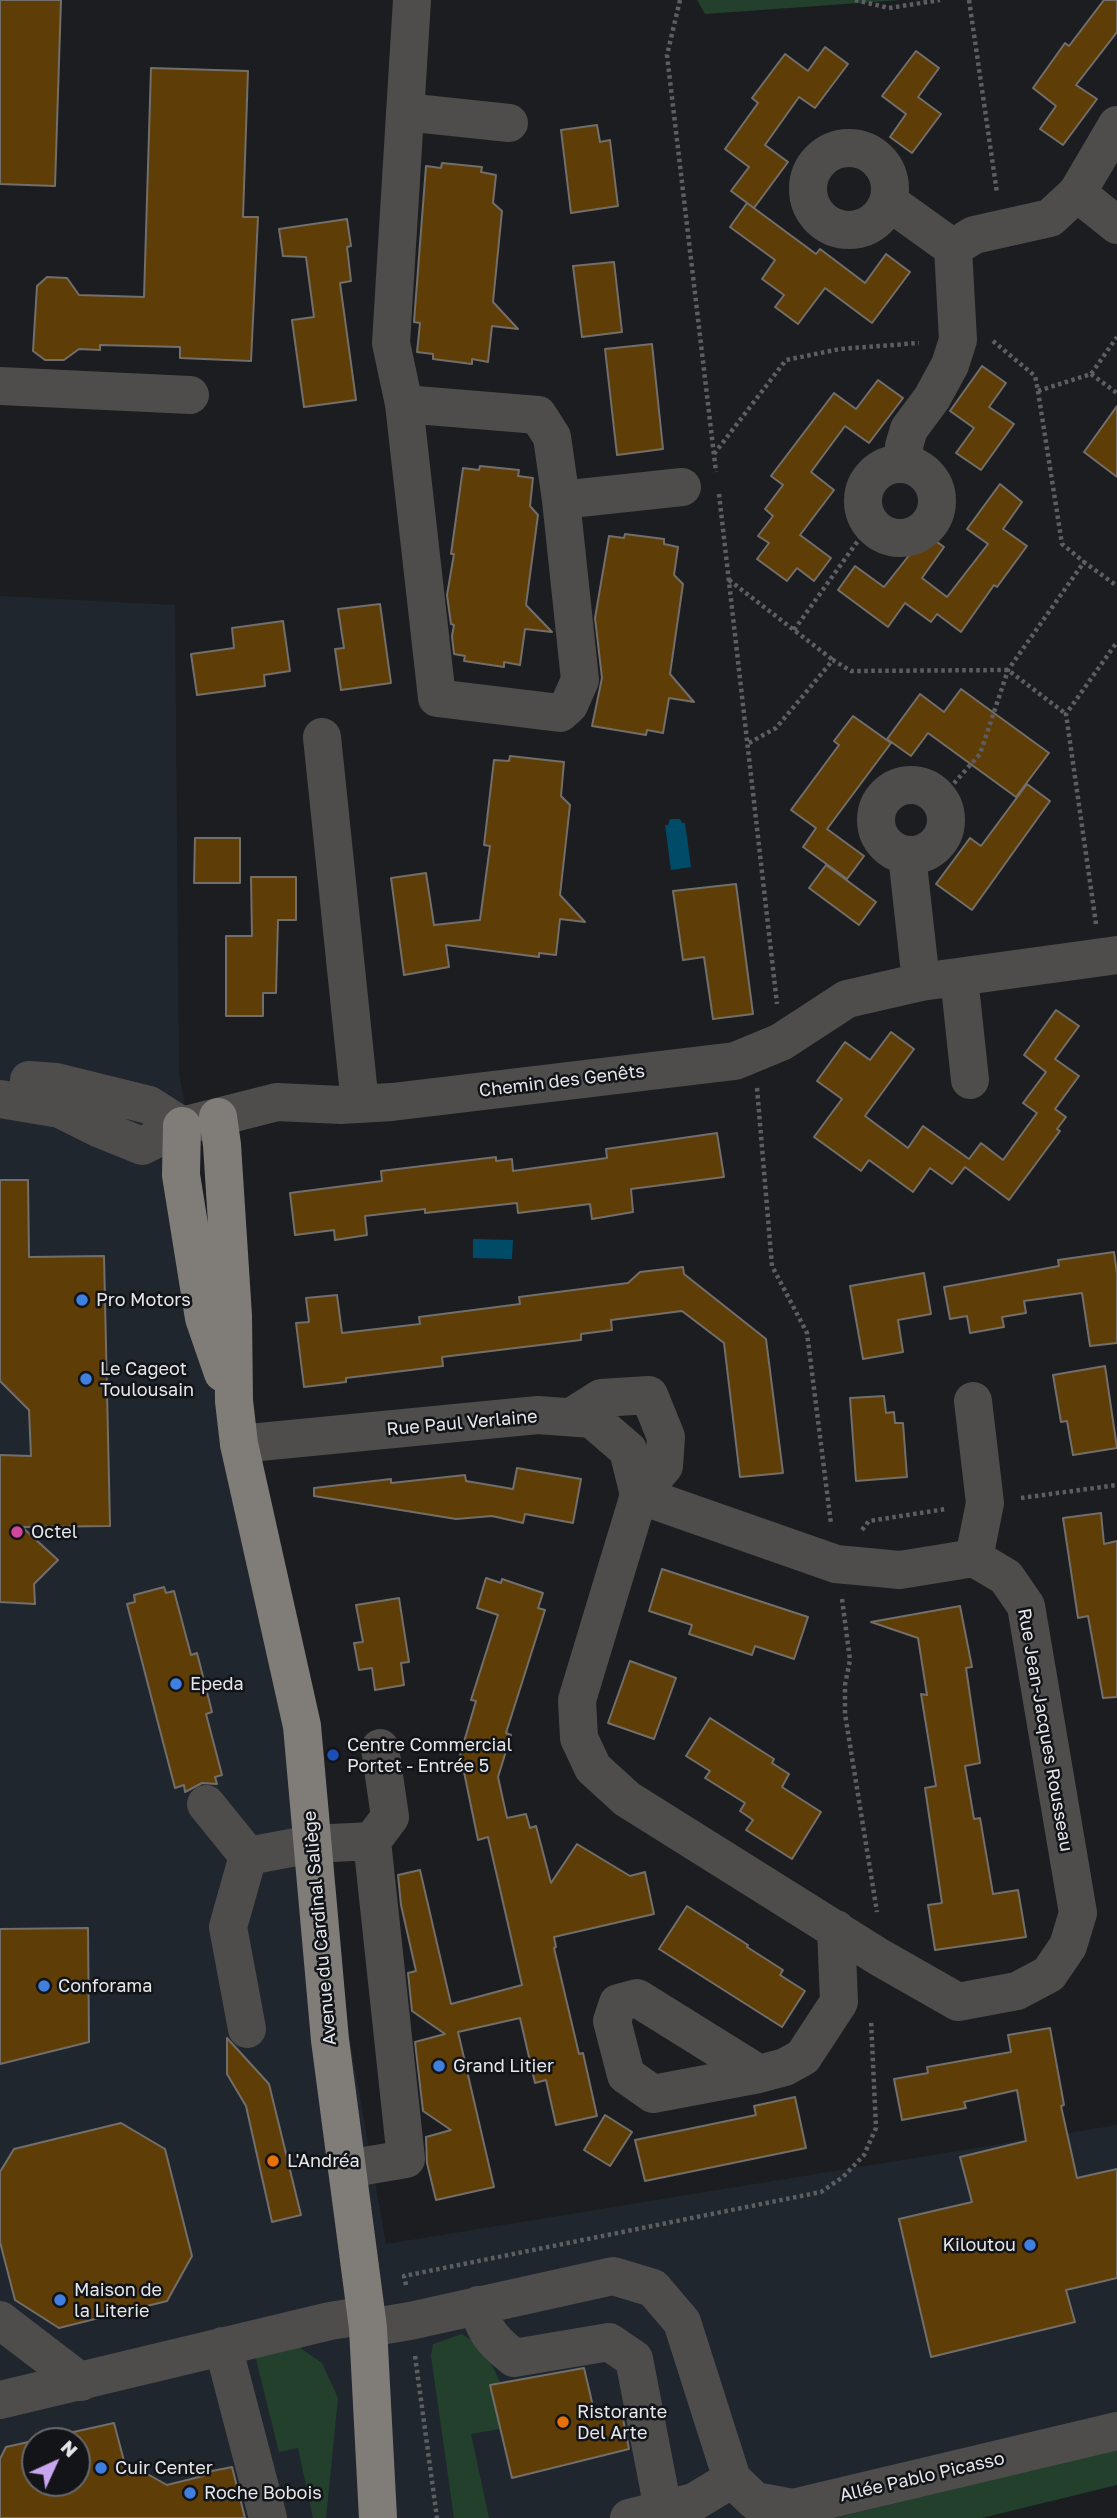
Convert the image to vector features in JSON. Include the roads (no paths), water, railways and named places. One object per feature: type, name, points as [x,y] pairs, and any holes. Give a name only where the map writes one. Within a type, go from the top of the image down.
[{"type":"main road","name":"Avenue du Cardinal Saliège","points":[[200,1122],[222,1144],[233,1316],[234,1401],[239,1444],[302,1726],[330,2040],[368,2321],[378,2518]]},
{"type":"main road","points":[[361,2518],[376,2460]]},
{"type":"street","points":[[404,404],[538,415],[552,437],[562,500],[580,680],[569,705],[560,713],[437,698],[404,404],[391,342],[412,0]]},
{"type":"street","points":[[405,112],[509,123]]},
{"type":"street","points":[[953,248],[974,235],[1050,218],[1077,193],[1117,125]]},
{"type":"street","points":[[1077,193],[1117,225]]},
{"type":"street","points":[[889,202],[953,248]]},
{"type":"street","points":[[905,463],[904,446],[909,429],[932,398],[958,340],[953,248]]},
{"type":"street","points":[[0,386],[190,395]]},
{"type":"street","points":[[905,463],[922,469],[937,488],[937,512],[925,530],[906,538],[889,537],[870,524],[862,500],[867,483],[884,466],[905,463]]},
{"type":"street","points":[[562,500],[706,486]]},
{"type":"street","points":[[321,737],[360,1104]]},
{"type":"street","points":[[904,784],[920,785],[940,799],[947,819],[941,839],[926,853],[907,855],[889,848],[876,830],[876,811],[888,792],[904,784]]},
{"type":"street","points":[[907,855],[920,982]]},
{"type":"street","name":"Chemin des Genêts","points":[[0,1099],[61,1108],[100,1129],[142,1146],[200,1122],[277,1102],[360,1104],[734,1061],[781,1042],[847,999],[920,982],[1109,956]]},
{"type":"street","points":[[959,977],[970,1080]]},
{"type":"street","points":[[0,1078],[56,1082],[149,1105],[200,1122]]},
{"type":"street","points":[[571,1418],[601,1398],[649,1395],[666,1437],[664,1466],[639,1495],[836,1564],[900,1570],[974,1558],[985,1503],[973,1401]]},
{"type":"street","name":"Rue Paul Verlaine","points":[[239,1444],[538,1415],[592,1419],[628,1450],[639,1495]]},
{"type":"street","name":"Rue Jean-Jacques Rousseau","points":[[639,1495],[577,1700],[579,1738],[593,1768],[627,1799],[958,2002],[1017,1991],[1049,1974],[1068,1946],[1078,1913],[1026,1606],[1006,1577],[974,1558]]},
{"type":"street","points":[[347,2169],[406,2159],[372,1841],[390,1817],[380,1748]]},
{"type":"street","points":[[206,1804],[248,1856]]},
{"type":"street","points":[[248,1856],[312,1844],[372,1841]]},
{"type":"street","points":[[247,2029],[228,1927],[248,1856]]},
{"type":"street","points":[[759,2074],[785,2067],[803,2057],[839,2002],[836,1929]]},
{"type":"street","points":[[0,2400],[330,2321],[368,2321],[478,2305],[613,2276],[653,2288],[682,2322],[732,2479],[694,2502],[646,2514],[634,2359],[609,2342],[514,2358],[494,2342],[483,2324],[478,2305]]},
{"type":"street","points":[[0,2320],[81,2382]]},
{"type":"street","points":[[223,2346],[268,2518]]},
{"type":"street","name":"Allée Pablo Picasso","points":[[732,2479],[755,2501],[793,2508],[1117,2431]]},
{"type":"water","points":[[670,819],[680,819],[685,823],[691,867],[671,870],[665,825],[668,825]]},
{"type":"water","points":[[473,1239],[513,1240],[512,1259],[473,1258]]},
{"type":"place","name":"Pro Motors","points":[[82,1300]]},
{"type":"place","name":"Le Cageot Toulousain","points":[[86,1379]]},
{"type":"place","name":"Octel","points":[[17,1532]]},
{"type":"place","name":"Epeda","points":[[176,1684]]},
{"type":"place","name":"Centre Commercial Portet - Entrée 5","points":[[333,1755]]},
{"type":"place","name":"Conforama","points":[[44,1986]]},
{"type":"place","name":"Grand Litier","points":[[439,2066]]},
{"type":"place","name":"L'Andréa","points":[[273,2161]]},
{"type":"place","name":"Kiloutou","points":[[1030,2245]]},
{"type":"place","name":"Maison de la Literie","points":[[60,2300]]},
{"type":"place","name":"Ristorante Del Arte","points":[[563,2422]]},
{"type":"place","name":"Cuir Center","points":[[101,2468]]},
{"type":"place","name":"Roche Bobois","points":[[190,2493]]}]
